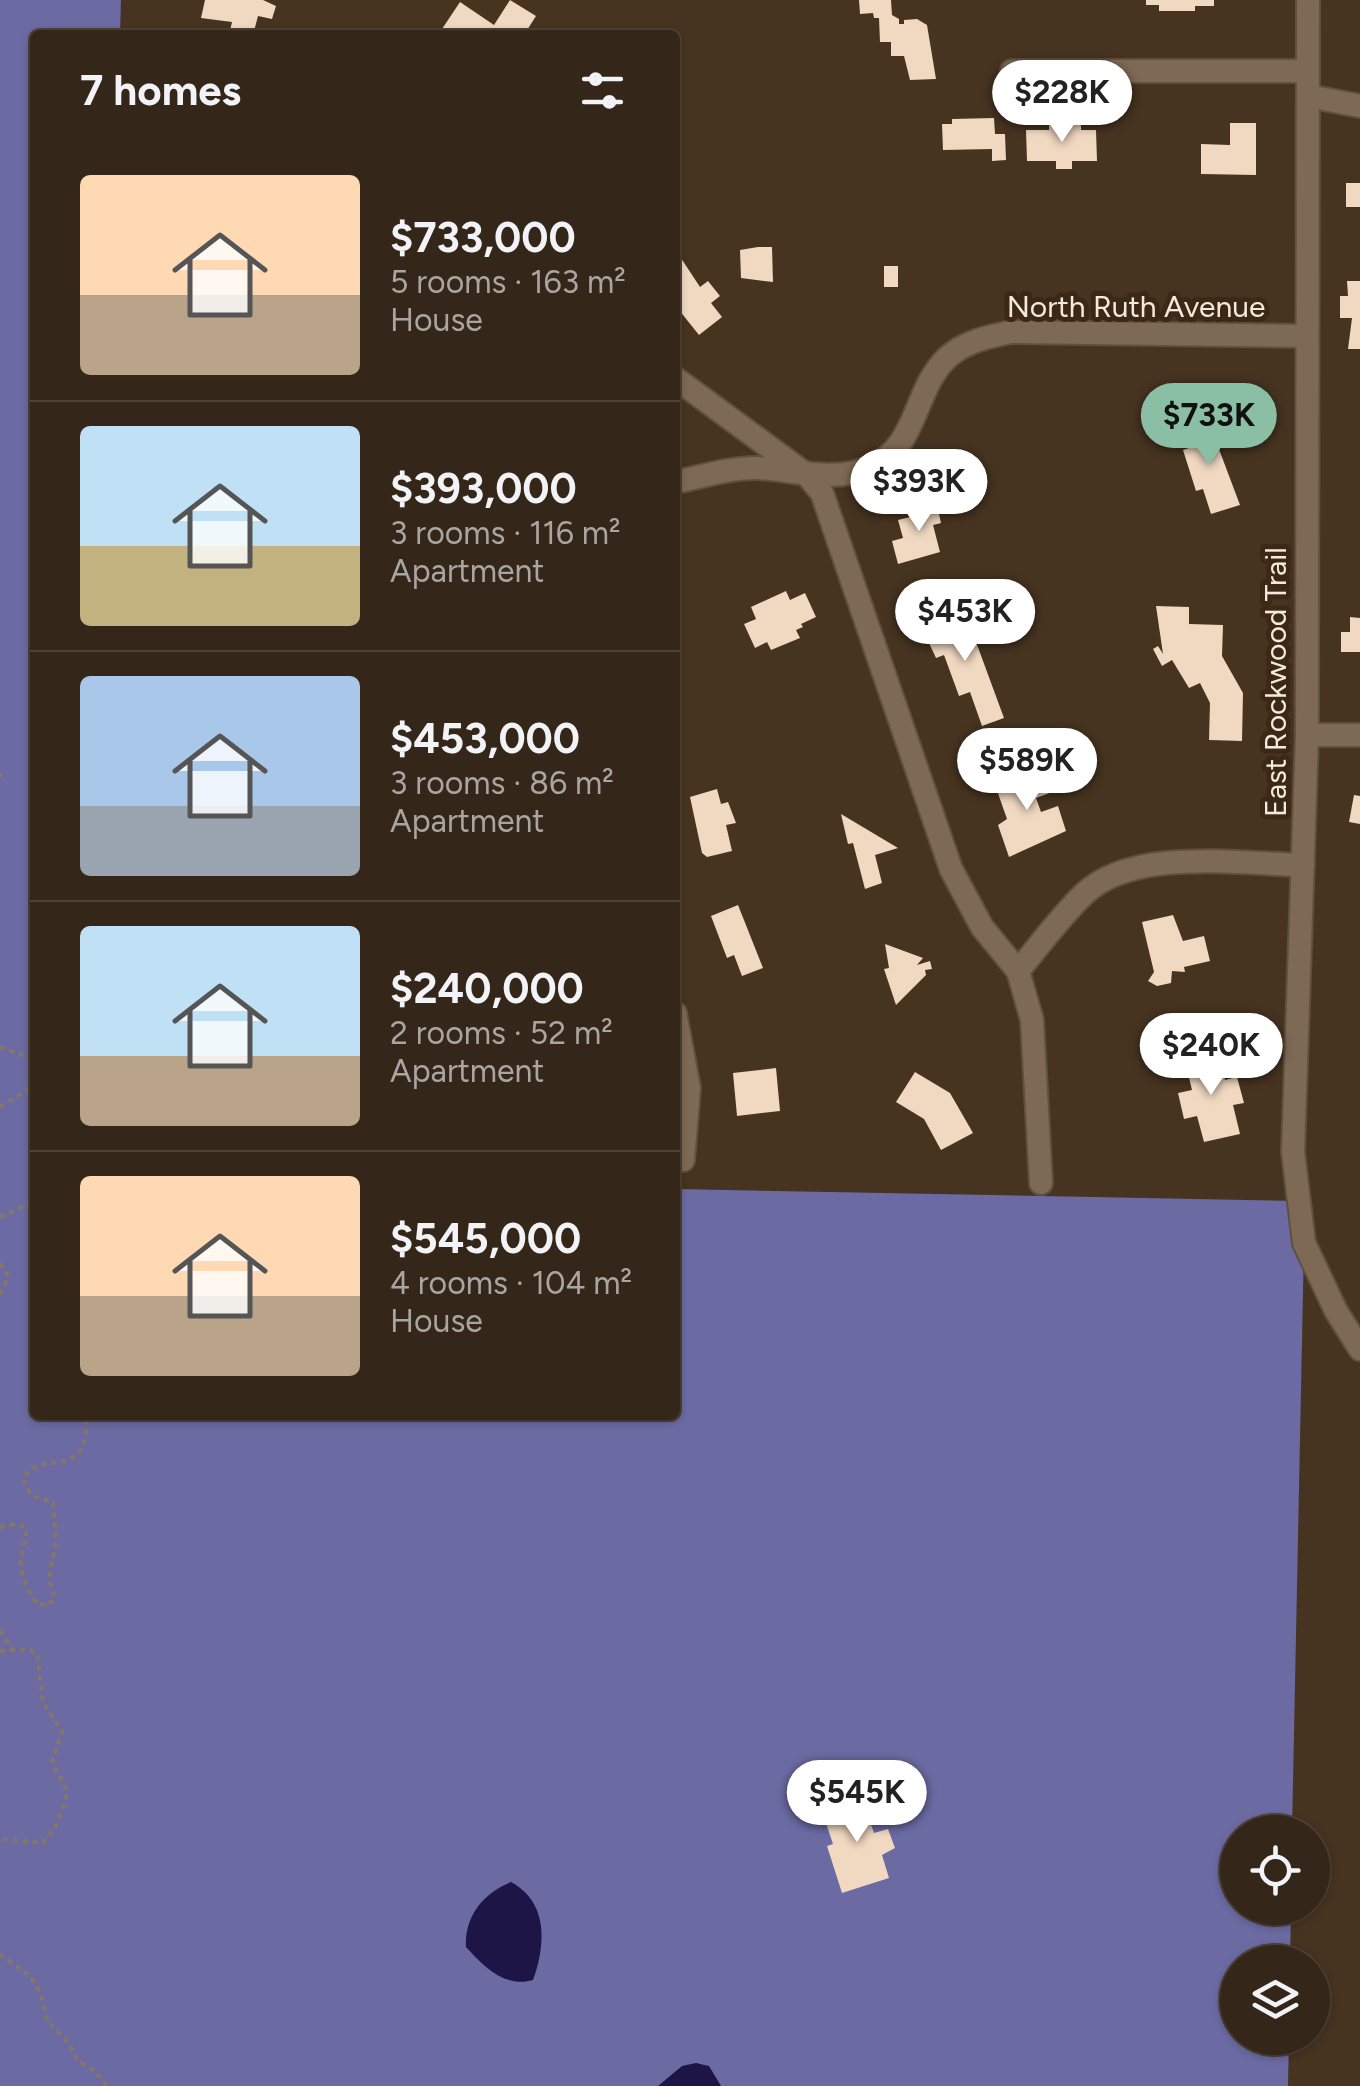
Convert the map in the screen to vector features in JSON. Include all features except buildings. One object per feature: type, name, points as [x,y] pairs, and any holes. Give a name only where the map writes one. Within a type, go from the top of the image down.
[{"type":"street","name":"East Rockwood Trail","points":[[1308,0],[1306,734],[1294,1152],[1304,1243],[1336,1311],[1360,1349]]},
{"type":"street","points":[[1012,71],[1308,72]]},
{"type":"street","points":[[1308,96],[1360,106]]},
{"type":"street","name":"North Ruth Avenue","points":[[680,481],[754,468],[807,475],[870,467],[900,448],[930,382],[947,358],[976,340],[1011,332],[1306,336]]},
{"type":"street","points":[[680,382],[807,475],[830,512],[951,869],[982,927],[1018,971],[1032,1020],[1042,1183]]},
{"type":"street","points":[[1306,734],[1360,735]]},
{"type":"street","points":[[1018,971],[1086,891],[1128,870],[1168,862],[1302,866]]},
{"type":"street","points":[[680,1040],[689,1088],[683,1160]]},
{"type":"path","points":[[0,1047],[30,1058]]},
{"type":"path","points":[[0,1106],[30,1087]]},
{"type":"path","points":[[0,1217],[30,1202]]},
{"type":"path","points":[[0,1263],[8,1276],[0,1295]]},
{"type":"path","points":[[0,1527],[24,1527],[27,1535],[20,1560],[22,1571],[38,1604],[48,1605],[55,1598],[48,1578],[56,1540],[53,1503],[30,1495],[23,1479],[34,1468],[64,1464],[77,1456],[86,1436],[86,1420]]},
{"type":"path","points":[[0,1630],[11,1648]]},
{"type":"path","points":[[0,1651],[11,1648],[37,1654],[44,1702],[62,1730],[52,1762],[66,1789],[55,1828],[43,1843],[0,1840]]},
{"type":"path","points":[[0,1954],[32,1977],[47,2020],[69,2044],[78,2061],[96,2072],[108,2086]]},
{"type":"shaded area","points":[[0,0],[121,0],[120,30],[30,30],[30,1420],[680,1420],[680,1189],[1301,1201],[1304,1243],[1292,1815],[1220,1815],[1220,1925],[1291,1925],[1290,1945],[1220,1945],[1220,2055],[1289,2055],[1288,2086],[0,2086]]},
{"type":"shaded area","points":[[511,1882],[532,1901],[541,1925],[533,1980],[523,1982],[504,1978],[466,1947],[468,1926],[477,1907]]},
{"type":"shaded area","points":[[682,2066],[709,2066],[721,2086],[658,2086]]}]
